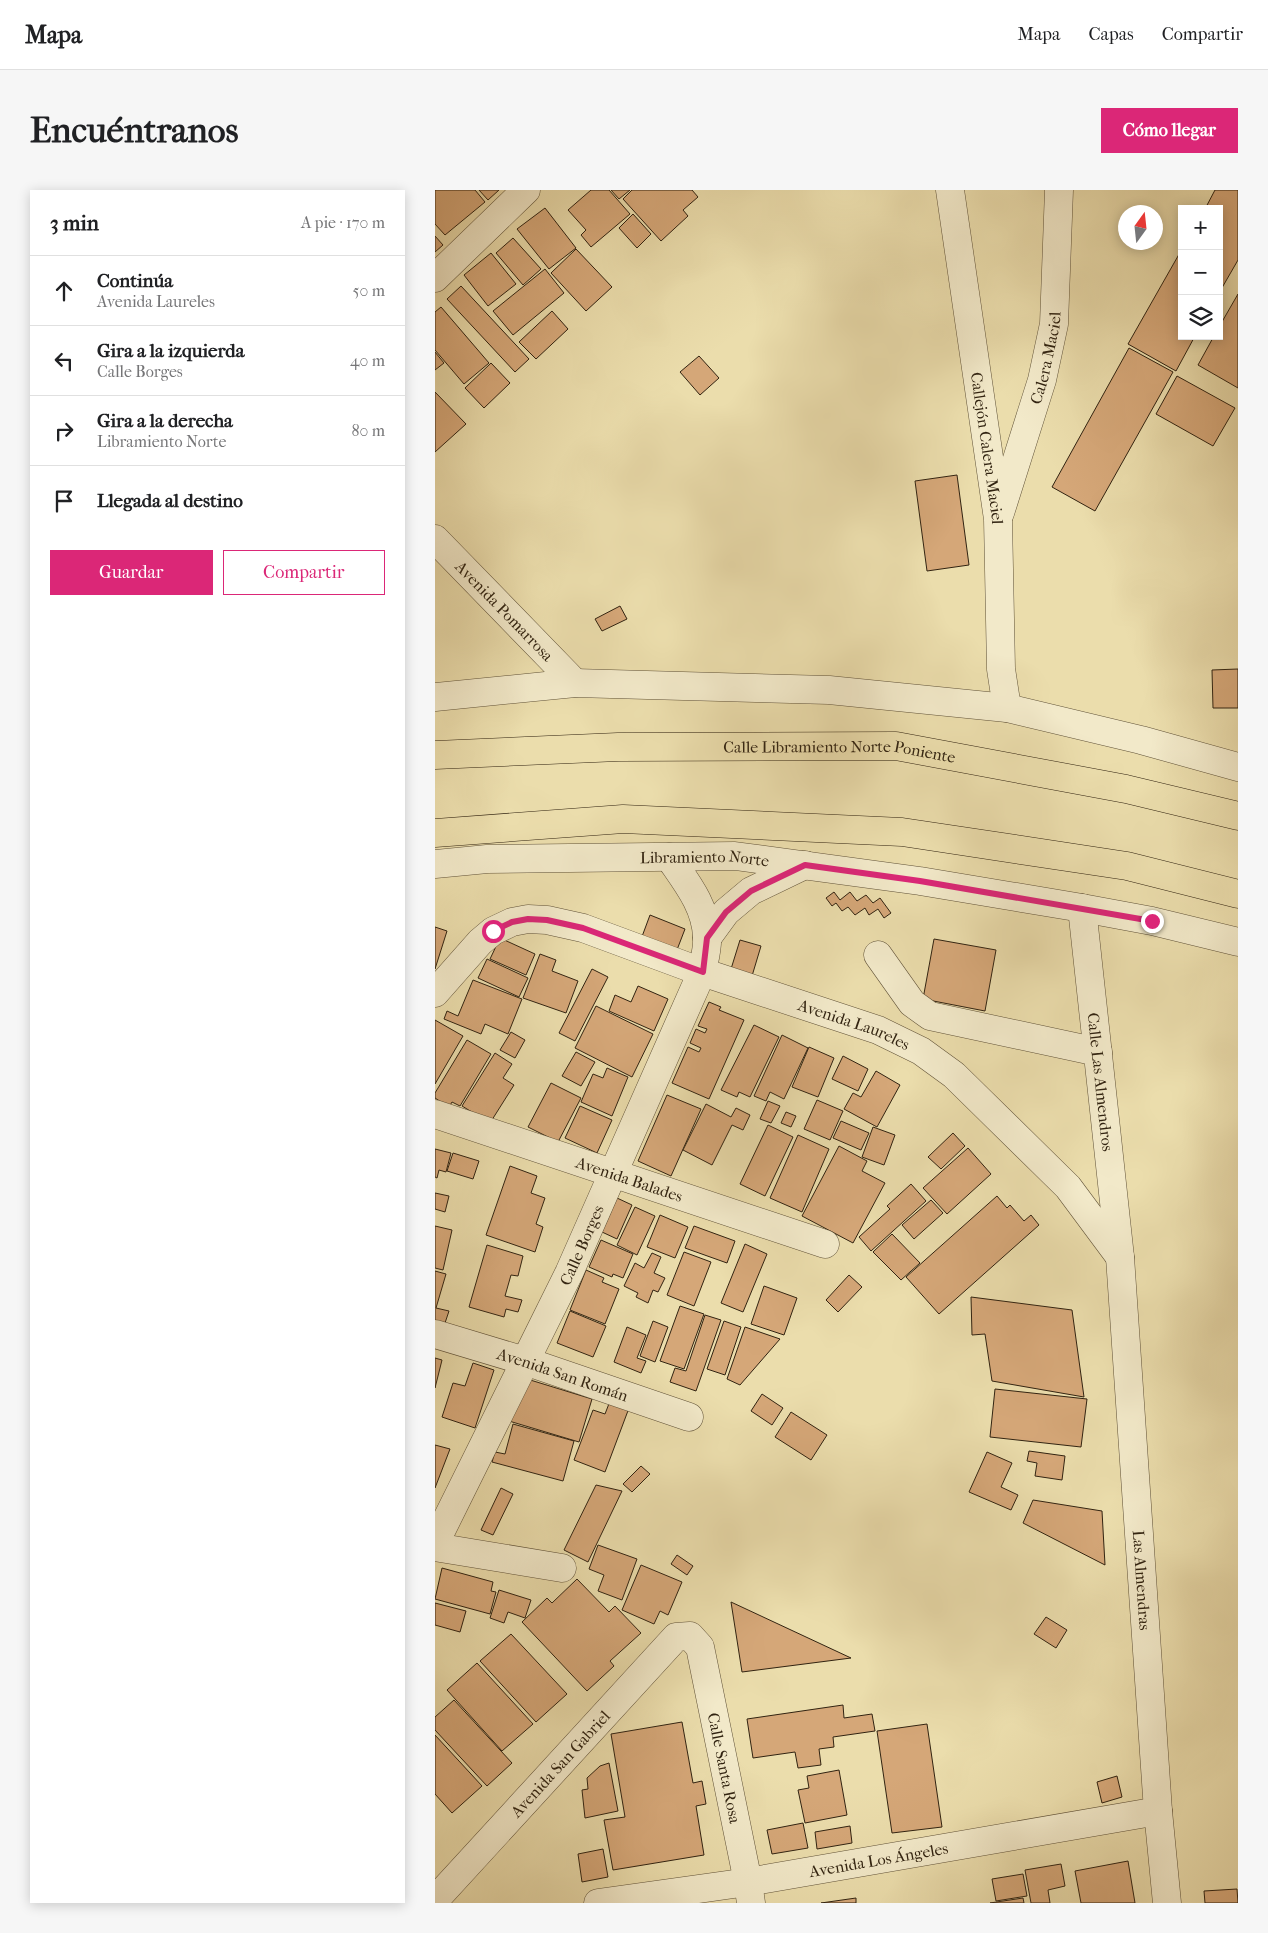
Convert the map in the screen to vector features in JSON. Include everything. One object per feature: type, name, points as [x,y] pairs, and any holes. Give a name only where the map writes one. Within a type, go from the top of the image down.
[{"type":"highway","name":"Calle Libramiento Norte Poniente","points":[[435,755],[618,747],[896,746],[1126,789],[1238,816]]},
{"type":"highway","points":[[435,833],[623,819],[902,832],[1127,866],[1238,894]]},
{"type":"street","points":[[435,278],[526,190]]},
{"type":"street","name":"Callejón Calera Maciel","points":[[950,190],[998,519],[1001,668],[1007,708]]},
{"type":"street","name":"Calera Maciel","points":[[998,519],[1042,380],[1054,324],[1059,190]]},
{"type":"street","name":"Avenida Pomarrosa","points":[[435,539],[445,560],[575,683]]},
{"type":"street","points":[[435,697],[575,683],[829,690],[1007,708],[1141,740],[1238,767]]},
{"type":"street","name":"Libramiento Norte","points":[[435,864],[487,859],[735,856],[920,881],[1082,908],[1152,921],[1238,942]]},
{"type":"street","name":"Calle Borges","points":[[435,1545],[569,1273],[703,972],[707,938],[703,914],[693,892],[669,857]]},
{"type":"street","name":"Calle Borges","points":[[707,938],[726,912],[751,891],[805,865]]},
{"type":"street","name":"Calle Las Almendros","points":[[1082,908],[1121,1257]]},
{"type":"street","name":"Avenida Laureles","points":[[435,993],[480,942],[493,931],[512,922],[528,919],[547,920],[583,928],[703,972],[878,1030],[921,1051],[954,1075],[1068,1187],[1121,1257]]},
{"type":"street","points":[[878,955],[912,1003],[930,1016],[1098,1052]]},
{"type":"street","name":"Avenida Balades","points":[[435,1114],[825,1244]]},
{"type":"street","name":"Las Almendras","points":[[1121,1257],[1158,1811],[1167,1903]]},
{"type":"street","name":"Avenida San Román","points":[[435,1334],[525,1360],[689,1417]]},
{"type":"street","points":[[435,1545],[562,1568]]},
{"type":"street","name":"Calle Santa Rosa","points":[[690,1636],[700,1647],[749,1892]]},
{"type":"street","name":"Avenida San Gabriel","points":[[435,1900],[676,1637],[690,1636]]},
{"type":"street","name":"Avenida Los Ángeles","points":[[598,1903],[749,1892],[1158,1811]]},
{"type":"building","points":[[435,190],[475,190],[485,202],[445,235],[435,224]]},
{"type":"building","points":[[479,190],[499,190],[488,200]]},
{"type":"building","points":[[591,190],[609,190],[630,214],[591,247],[581,235],[586,230],[568,210]]},
{"type":"building","points":[[611,190],[630,190],[619,199]]},
{"type":"building","points":[[632,190],[692,190],[698,197],[683,210],[688,216],[661,241],[623,199]]},
{"type":"building","points":[[1215,190],[1238,190],[1238,260],[1223,286],[1223,205],[1207,205]]},
{"type":"building","points":[[545,208],[576,248],[549,269],[517,229]]},
{"type":"building","points":[[633,214],[651,234],[637,248],[619,228]]},
{"type":"building","points":[[435,236],[443,245],[435,252]]},
{"type":"building","points":[[513,238],[541,269],[523,285],[496,253]]},
{"type":"building","points":[[576,249],[612,287],[586,311],[551,273]]},
{"type":"building","points":[[491,253],[516,284],[488,306],[464,275]]},
{"type":"building","points":[[1178,256],[1178,340],[1193,340],[1176,371],[1128,344]]},
{"type":"building","points":[[545,269],[564,293],[513,335],[493,311]]},
{"type":"building","points":[[461,286],[529,359],[515,372],[447,299]]},
{"type":"building","points":[[1238,294],[1238,388],[1198,365],[1212,340],[1223,340],[1223,320]]},
{"type":"building","points":[[441,307],[489,363],[464,384],[435,350],[435,312]]},
{"type":"building","points":[[552,311],[568,329],[536,359],[519,342]]},
{"type":"building","points":[[1129,348],[1173,372],[1095,511],[1052,487]]},
{"type":"building","points":[[435,352],[444,363],[435,370]]},
{"type":"building","points":[[699,356],[719,378],[700,395],[680,372]]},
{"type":"building","points":[[491,363],[510,383],[484,408],[465,388]]},
{"type":"building","points":[[1177,376],[1235,408],[1213,446],[1156,414]]},
{"type":"building","points":[[435,392],[466,424],[435,452]]},
{"type":"building","points":[[957,475],[969,565],[927,571],[915,481]]},
{"type":"building","points":[[620,606],[627,619],[602,631],[595,619]]},
{"type":"building","points":[[1238,669],[1238,708],[1213,708],[1212,670]]},
{"type":"building","points":[[834,892],[840,900],[850,892],[857,901],[866,895],[873,903],[880,898],[891,913],[884,918],[878,909],[869,915],[865,908],[855,915],[848,907],[842,911],[836,903],[832,906],[826,898]]},
{"type":"building","points":[[650,915],[685,929],[675,955],[640,942]]},
{"type":"building","points":[[435,927],[447,931],[435,969]]},
{"type":"building","points":[[500,938],[535,954],[526,975],[490,959]]},
{"type":"building","points":[[934,939],[996,950],[985,1011],[923,999]]},
{"type":"building","points":[[740,940],[761,946],[752,976],[731,969]]},
{"type":"building","points":[[540,954],[556,960],[552,971],[578,981],[566,1013],[523,998]]},
{"type":"building","points":[[487,959],[528,978],[519,997],[478,978]]},
{"type":"building","points":[[592,969],[608,977],[575,1041],[559,1033]]},
{"type":"building","points":[[473,980],[522,999],[508,1034],[485,1024],[481,1034],[444,1019],[447,1011],[458,1016]]},
{"type":"building","points":[[638,986],[668,999],[654,1031],[609,1011],[615,995],[631,1002]]},
{"type":"building","points":[[709,1002],[721,1007],[719,1010],[744,1020],[709,1099],[672,1083],[688,1047],[699,1052],[701,1048],[690,1043],[696,1029],[705,1033],[707,1029],[698,1026]]},
{"type":"building","points":[[596,1006],[653,1034],[632,1077],[575,1048]]},
{"type":"building","points":[[435,1020],[463,1036],[435,1084]]},
{"type":"building","points":[[754,1025],[779,1037],[750,1097],[739,1092],[737,1097],[721,1090]]},
{"type":"building","points":[[511,1032],[525,1040],[515,1058],[500,1050]]},
{"type":"building","points":[[782,1035],[808,1048],[784,1099],[770,1092],[766,1101],[754,1096]]},
{"type":"building","points":[[467,1040],[491,1054],[460,1106],[452,1102],[449,1107],[435,1098],[435,1093]]},
{"type":"building","points":[[809,1047],[834,1058],[818,1097],[792,1087]]},
{"type":"building","points":[[576,1052],[595,1062],[581,1086],[562,1076]]},
{"type":"building","points":[[495,1053],[512,1064],[503,1078],[514,1085],[490,1123],[462,1106]]},
{"type":"building","points":[[843,1056],[868,1069],[858,1091],[832,1079]]},
{"type":"building","points":[[607,1068],[628,1077],[612,1116],[581,1102],[593,1074],[603,1078]]},
{"type":"building","points":[[876,1071],[900,1085],[877,1127],[844,1109],[853,1093],[861,1097]]},
{"type":"building","points":[[551,1083],[581,1098],[558,1142],[528,1127]]},
{"type":"building","points":[[667,1095],[701,1109],[671,1176],[638,1161]]},
{"type":"building","points":[[817,1100],[843,1111],[830,1140],[804,1129]]},
{"type":"building","points":[[768,1101],[780,1106],[771,1123],[760,1119]]},
{"type":"building","points":[[706,1104],[731,1117],[736,1108],[750,1115],[743,1130],[732,1125],[712,1165],[683,1150]]},
{"type":"building","points":[[580,1106],[612,1120],[597,1153],[565,1138]]},
{"type":"building","points":[[786,1112],[796,1116],[791,1127],[781,1123]]},
{"type":"building","points":[[841,1121],[869,1133],[861,1150],[833,1138]]},
{"type":"building","points":[[768,1125],[793,1137],[765,1196],[740,1184]]},
{"type":"building","points":[[873,1127],[895,1135],[884,1165],[862,1157]]},
{"type":"building","points":[[953,1133],[965,1146],[941,1169],[928,1157]]},
{"type":"building","points":[[798,1135],[829,1149],[802,1212],[770,1198]]},
{"type":"building","points":[[839,1146],[867,1161],[862,1171],[885,1183],[853,1243],[802,1216]]},
{"type":"building","points":[[968,1148],[991,1174],[947,1214],[923,1188]]},
{"type":"building","points":[[435,1149],[451,1153],[446,1172],[439,1170],[437,1178],[435,1177]]},
{"type":"building","points":[[453,1153],[479,1161],[473,1179],[447,1171]]},
{"type":"building","points":[[510,1166],[537,1176],[531,1193],[545,1198],[536,1224],[543,1227],[535,1252],[486,1235]]},
{"type":"building","points":[[911,1184],[926,1201],[871,1251],[859,1237],[890,1209],[887,1206]]},
{"type":"building","points":[[435,1193],[449,1196],[445,1212],[435,1209]]},
{"type":"building","points":[[997,1196],[1007,1208],[1010,1205],[1024,1221],[1031,1215],[1039,1225],[939,1314],[906,1277]]},
{"type":"building","points":[[617,1198],[632,1205],[617,1239],[602,1232]]},
{"type":"building","points":[[931,1200],[943,1213],[914,1239],[902,1225]]},
{"type":"building","points":[[635,1207],[655,1216],[637,1255],[617,1245]]},
{"type":"building","points":[[660,1215],[688,1227],[675,1258],[647,1247]]},
{"type":"building","points":[[435,1226],[452,1230],[443,1270],[435,1268]]},
{"type":"building","points":[[694,1226],[735,1241],[727,1263],[685,1248]]},
{"type":"building","points":[[892,1234],[920,1263],[901,1280],[873,1252]]},
{"type":"building","points":[[601,1240],[633,1254],[623,1278],[613,1274],[612,1277],[589,1267]]},
{"type":"building","points":[[745,1244],[767,1254],[743,1312],[721,1303]]},
{"type":"building","points":[[487,1245],[523,1256],[518,1276],[511,1275],[505,1296],[522,1300],[518,1312],[506,1309],[504,1317],[469,1307]]},
{"type":"building","points":[[684,1252],[711,1262],[694,1306],[667,1295]]},
{"type":"building","points":[[652,1253],[661,1257],[654,1273],[665,1278],[658,1292],[653,1290],[648,1303],[636,1297],[638,1293],[624,1286],[635,1263],[644,1268]]},
{"type":"building","points":[[586,1270],[604,1278],[602,1282],[619,1289],[605,1324],[570,1310]]},
{"type":"building","points":[[435,1271],[446,1274],[436,1308],[449,1311],[443,1329],[435,1326]]},
{"type":"building","points":[[849,1275],[862,1287],[838,1312],[826,1300]]},
{"type":"building","points":[[764,1286],[797,1298],[784,1335],[751,1324]]},
{"type":"building","points":[[971,1297],[1072,1310],[1084,1397],[992,1381],[985,1334],[972,1335]]},
{"type":"building","points":[[680,1306],[704,1314],[684,1369],[660,1361]]},
{"type":"building","points":[[570,1311],[606,1326],[593,1357],[557,1343]]},
{"type":"building","points":[[705,1315],[721,1320],[696,1391],[670,1382],[675,1368],[686,1371]]},
{"type":"building","points":[[653,1321],[668,1327],[655,1362],[640,1356]]},
{"type":"building","points":[[724,1321],[741,1327],[725,1375],[707,1369]]},
{"type":"building","points":[[627,1327],[646,1335],[637,1358],[646,1361],[641,1373],[614,1362]]},
{"type":"building","points":[[745,1327],[780,1339],[740,1385],[727,1379]]},
{"type":"building","points":[[435,1358],[442,1360],[435,1388]]},
{"type":"building","points":[[473,1363],[494,1370],[475,1428],[442,1417],[453,1383],[465,1386]]},
{"type":"building","points":[[527,1379],[592,1399],[579,1442],[509,1421]]},
{"type":"building","points":[[995,1389],[1087,1399],[1081,1447],[990,1437]]},
{"type":"building","points":[[762,1394],[783,1408],[772,1425],[751,1411]]},
{"type":"building","points":[[610,1401],[629,1408],[605,1472],[574,1460],[593,1410],[605,1414]]},
{"type":"building","points":[[791,1412],[827,1435],[811,1460],[775,1437]]},
{"type":"building","points":[[513,1424],[574,1441],[563,1481],[492,1462],[495,1452],[505,1454]]},
{"type":"building","points":[[435,1445],[450,1449],[435,1488]]},
{"type":"building","points":[[1029,1451],[1065,1456],[1062,1480],[1035,1476],[1037,1463],[1027,1461]]},
{"type":"building","points":[[987,1452],[1012,1463],[1001,1487],[1018,1495],[1011,1510],[969,1492]]},
{"type":"building","points":[[641,1466],[650,1474],[632,1492],[623,1484]]},
{"type":"building","points":[[596,1485],[622,1491],[588,1562],[564,1550]]},
{"type":"building","points":[[501,1488],[513,1494],[493,1535],[481,1530]]},
{"type":"building","points":[[1033,1500],[1102,1511],[1105,1565],[1023,1523]]},
{"type":"building","points":[[598,1545],[637,1559],[622,1600],[598,1591],[604,1575],[589,1569]]},
{"type":"building","points":[[677,1555],[693,1566],[687,1575],[671,1564]]},
{"type":"building","points":[[641,1565],[682,1582],[668,1615],[660,1611],[654,1624],[622,1610]]},
{"type":"building","points":[[442,1568],[493,1582],[491,1591],[496,1592],[490,1614],[435,1599]]},
{"type":"building","points":[[577,1579],[609,1612],[615,1606],[641,1633],[610,1661],[614,1666],[587,1691],[522,1622],[547,1598],[552,1603]]},
{"type":"building","points":[[499,1590],[531,1600],[525,1618],[508,1612],[504,1623],[490,1618]]},
{"type":"building","points":[[731,1602],[851,1658],[742,1672]]},
{"type":"building","points":[[435,1603],[466,1611],[460,1632],[435,1625]]},
{"type":"building","points":[[1046,1617],[1067,1630],[1056,1648],[1034,1634]]},
{"type":"building","points":[[511,1634],[567,1694],[536,1722],[480,1661]]},
{"type":"building","points":[[477,1663],[533,1724],[502,1751],[447,1690]]},
{"type":"building","points":[[454,1700],[512,1763],[487,1786],[435,1730],[435,1717]]},
{"type":"building","points":[[843,1705],[844,1718],[872,1714],[875,1731],[833,1737],[834,1747],[819,1749],[821,1765],[798,1768],[795,1752],[753,1758],[747,1719]]},
{"type":"building","points":[[682,1722],[693,1783],[702,1781],[706,1804],[696,1806],[704,1855],[613,1870],[604,1820],[625,1817],[611,1734]]},
{"type":"building","points":[[927,1724],[942,1827],[892,1833],[877,1731]]},
{"type":"building","points":[[435,1735],[482,1786],[452,1813],[435,1794]]},
{"type":"building","points":[[609,1763],[618,1811],[585,1818],[582,1790],[588,1789],[587,1778],[600,1766]]},
{"type":"building","points":[[839,1770],[847,1815],[805,1823],[798,1790],[809,1788],[807,1776]]},
{"type":"building","points":[[1117,1776],[1122,1797],[1102,1803],[1097,1782]]},
{"type":"building","points":[[803,1823],[808,1848],[772,1854],[767,1830]]},
{"type":"building","points":[[850,1826],[852,1843],[817,1849],[815,1832]]},
{"type":"building","points":[[603,1849],[608,1877],[582,1882],[578,1854]]},
{"type":"building","points":[[1128,1861],[1135,1903],[1081,1903],[1075,1871]]},
{"type":"building","points":[[1061,1864],[1065,1886],[1048,1890],[1050,1903],[1031,1903],[1025,1870]]},
{"type":"building","points":[[1023,1874],[1027,1896],[996,1901],[992,1879]]},
{"type":"building","points":[[1237,1889],[1238,1903],[1205,1903],[1204,1891]]},
{"type":"building","points":[[856,1898],[856,1903],[821,1903]]},
{"type":"building","points":[[1023,1898],[1024,1903],[990,1903]]},
{"type":"route","points":[[493,931],[512,922],[528,919],[547,920],[583,928],[703,972],[707,938],[726,912],[751,891],[805,865],[920,881],[1152,921]]}]
